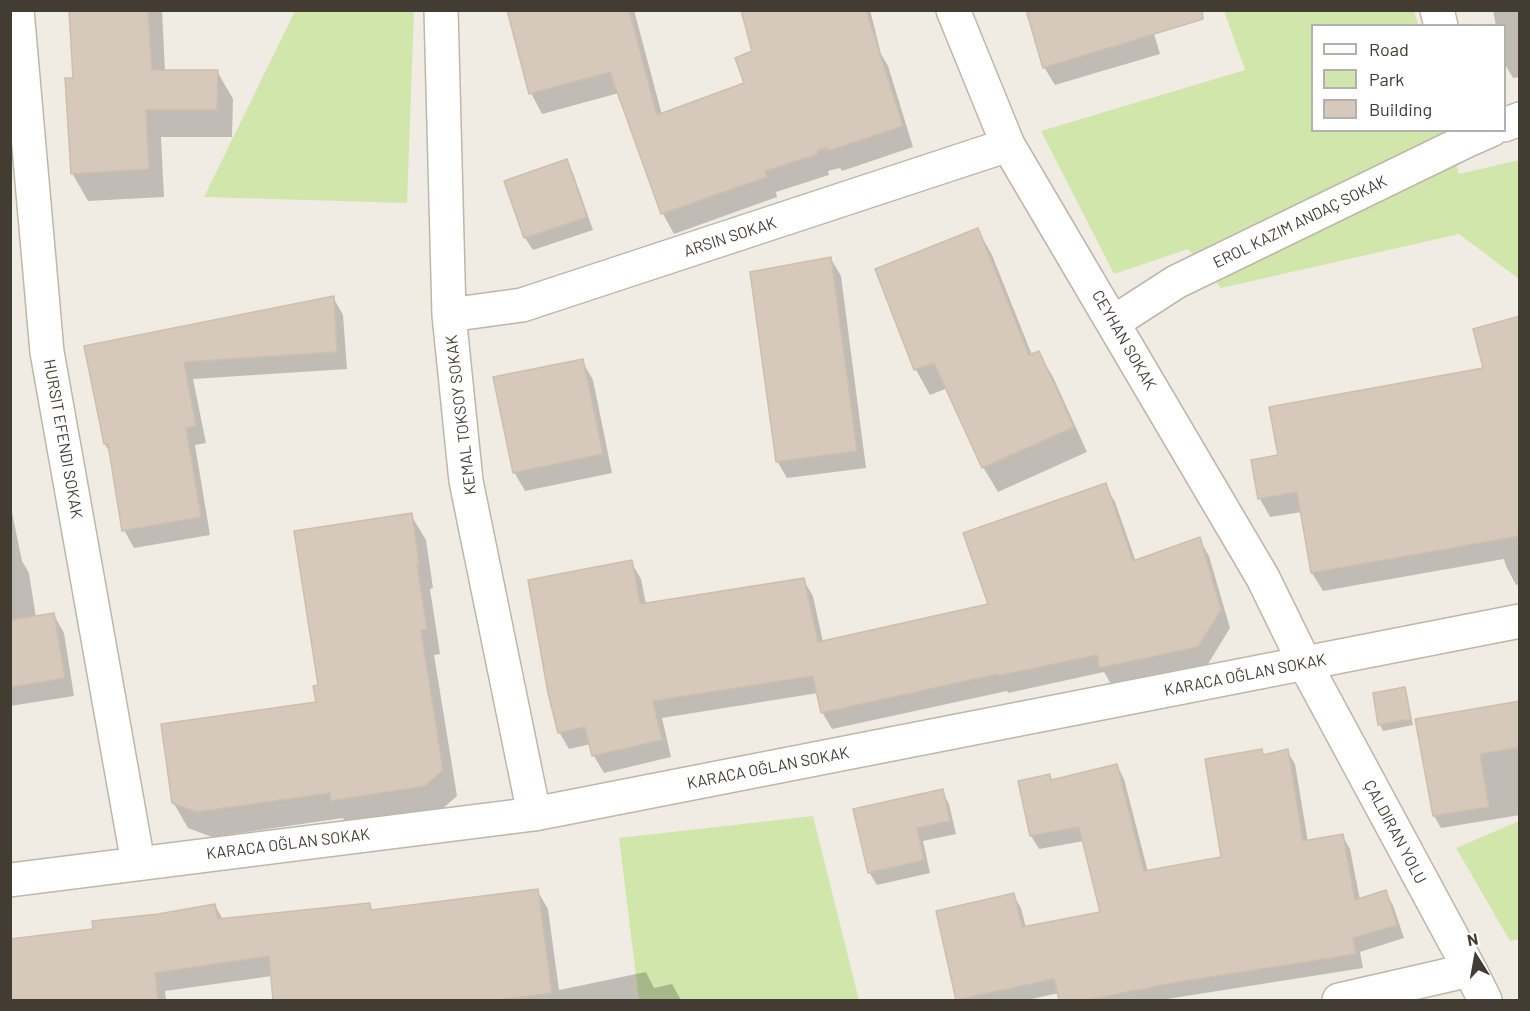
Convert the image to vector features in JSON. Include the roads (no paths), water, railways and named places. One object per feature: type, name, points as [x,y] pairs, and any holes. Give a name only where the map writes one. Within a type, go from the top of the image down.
[{"type":"street","points":[[17,10],[47,352],[138,863]]},
{"type":"street","name":"KEMAL TOKSOY SOKAK","points":[[441,10],[449,315],[466,481],[534,814]]},
{"type":"street","name":"CEYHAN SOKAK","points":[[953,10],[1008,146],[1114,322],[1263,578],[1305,664],[1485,1000]]},
{"type":"street","points":[[1114,322],[1176,282],[1474,134]]},
{"type":"street","points":[[449,315],[522,306],[1008,146]]},
{"type":"street","name":"KARACA OĞLAN SOKAK","points":[[10,880],[534,814],[1520,621]]},
{"type":"street","points":[[1339,1000],[1470,970]]}]
